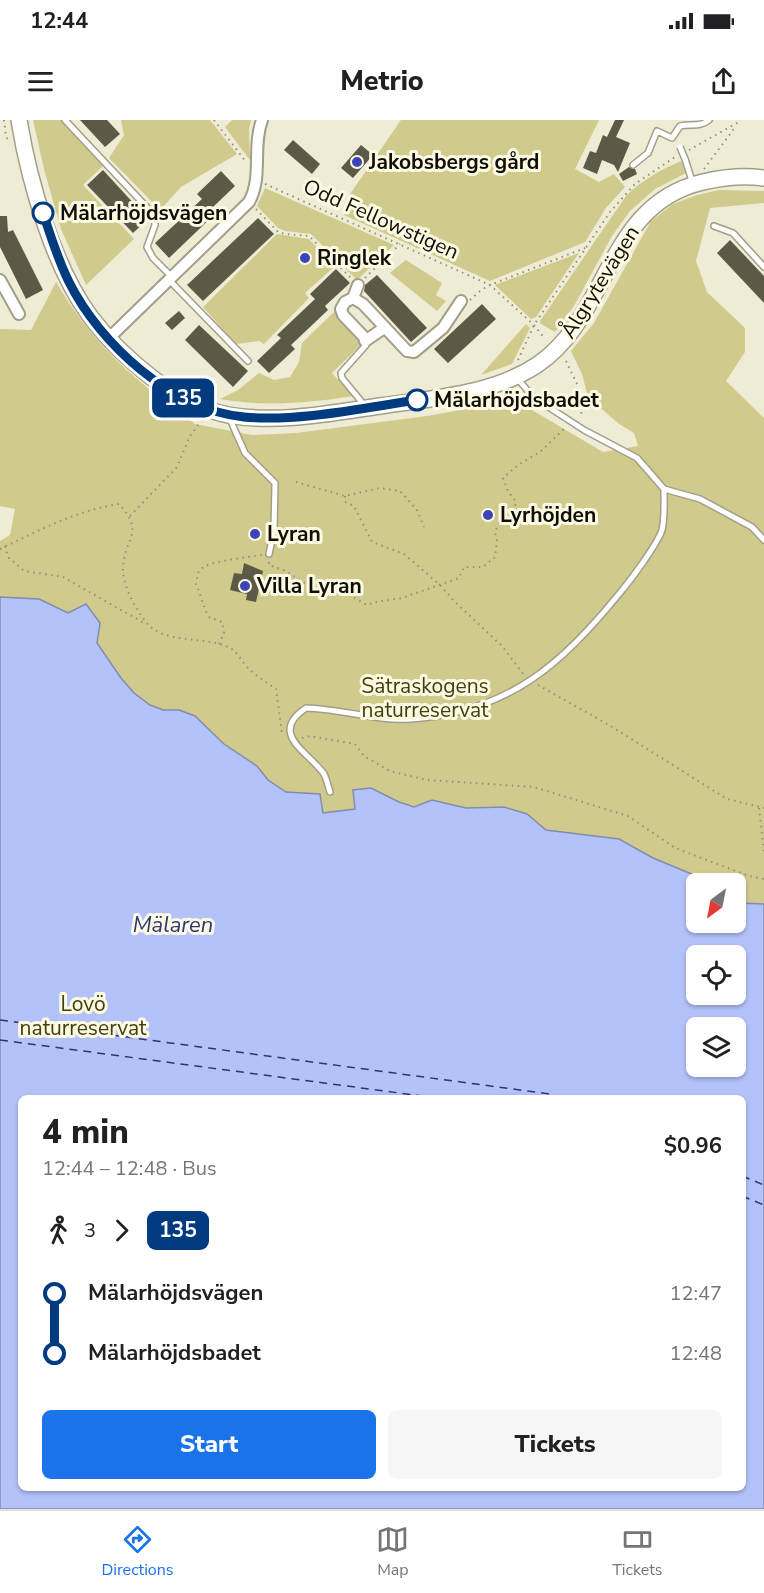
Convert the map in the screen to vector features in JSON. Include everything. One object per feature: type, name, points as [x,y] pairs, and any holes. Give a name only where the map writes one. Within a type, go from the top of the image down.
[{"type":"street","name":"Ålgrytevägen","points":[[19,120],[29,165],[56,251],[74,291],[88,314],[108,339],[134,364],[163,386],[185,400],[209,410],[246,417],[286,417],[366,408],[465,393],[516,377],[538,364],[565,340],[590,302],[622,243],[637,221],[651,207],[665,197],[693,184],[731,176],[764,178]]},
{"type":"street","points":[[108,339],[249,202],[254,194],[257,181],[258,130],[262,120]]},
{"type":"street","points":[[0,280],[19,314]]},
{"type":"street","points":[[358,285],[353,298],[345,302],[341,309],[343,315],[365,341],[384,328]]},
{"type":"street","points":[[353,298],[363,304],[407,351],[414,352],[443,328],[461,301]]},
{"type":"lane","points":[[65,120],[154,215],[154,225],[147,247],[153,258],[248,361]]},
{"type":"lane","points":[[672,138],[680,126],[687,124],[697,126],[709,120]]},
{"type":"lane","points":[[633,165],[648,153],[657,131],[672,138],[680,147],[693,184]]},
{"type":"lane","points":[[714,226],[733,233],[764,267]]},
{"type":"lane","points":[[365,341],[366,345],[341,373],[342,378],[366,408]]},
{"type":"lane","points":[[516,377],[533,397],[584,430],[637,458],[664,489],[700,500],[752,527],[764,540]]},
{"type":"lane","points":[[228,415],[245,453],[275,483],[274,530],[269,554]]},
{"type":"lane","points":[[330,792],[324,774],[297,749],[292,739],[291,727],[296,714],[306,708],[409,719],[448,714],[480,705],[537,677],[565,654],[629,581],[662,530],[664,489]]},
{"type":"path","points":[[214,120],[246,163]]},
{"type":"path","points":[[693,184],[740,120]]},
{"type":"path","points":[[516,377],[514,369],[534,325],[610,212],[635,184],[675,157],[737,123]]},
{"type":"path","name":"Odd Fellowstigen","points":[[257,181],[490,285],[534,325],[545,339]]},
{"type":"path","points":[[249,202],[278,232],[309,236],[358,285],[400,244]]},
{"type":"path","points":[[461,301],[466,304],[490,285],[587,247]]},
{"type":"path","points":[[566,361],[578,386],[584,430]]},
{"type":"path","points":[[130,516],[177,467],[190,436],[209,410]]},
{"type":"path","points":[[219,644],[224,633],[222,622],[209,617],[196,584],[202,567],[269,554],[268,565],[286,571],[315,590],[329,594],[347,594],[367,605],[402,598],[437,585],[447,584],[459,578],[464,567],[483,567],[495,557],[495,532],[500,523],[510,523],[516,502],[503,478],[518,465],[540,452],[573,421]]},
{"type":"path","points":[[296,482],[345,496],[380,488],[400,491],[417,510],[424,527]]},
{"type":"path","points":[[0,549],[70,516],[95,508],[119,504],[130,516],[133,528],[123,568],[128,590],[147,624]]},
{"type":"path","points":[[5,546],[8,557],[24,571],[63,577],[147,624],[157,633],[230,647],[249,669],[276,689],[282,734],[287,740],[310,736],[355,744],[364,756],[390,771],[427,780],[534,787],[628,816],[675,848],[749,876],[764,879]]},
{"type":"path","points":[[759,807],[764,852]]},
{"type":"green space","points":[[33,120],[61,120],[104,165],[83,185],[134,239],[86,285],[61,229]]},
{"type":"green space","points":[[121,120],[210,120],[237,154],[181,187],[160,210],[109,158],[124,135]]},
{"type":"green space","points":[[232,120],[251,120],[250,160],[225,127]]},
{"type":"green space","points":[[401,120],[599,120],[575,169],[599,182],[614,174],[625,187],[606,208],[585,242],[490,281],[344,215],[350,194]]},
{"type":"green space","points":[[681,161],[686,173],[655,189],[630,211],[612,236],[574,306],[555,332],[541,324],[540,321],[626,196],[652,176]]},
{"type":"green space","points":[[265,188],[394,245],[357,280],[311,234],[278,228],[257,206]]},
{"type":"green space","name":"Sätraskogens naturreservat","points":[[719,190],[764,191],[764,203],[710,208],[696,261],[707,292],[745,328],[745,352],[726,381],[764,418],[764,1088],[746,1074],[746,1017],[686,1017],[686,1029],[50,1095],[18,1095],[18,1491],[745,1491],[764,1509],[0,1509],[0,541],[10,535],[15,509],[0,506],[0,329],[31,330],[56,282],[85,326],[101,344],[135,377],[195,424],[252,435],[296,433],[427,416],[515,400],[603,452],[638,446],[634,433],[619,424],[588,397],[582,374],[571,351],[594,323],[651,221],[673,204],[697,195]]},
{"type":"green space","points":[[277,234],[309,239],[335,266],[305,293],[309,298],[264,344],[259,341],[236,344],[203,307]]},
{"type":"green space","points":[[579,253],[536,317],[531,319],[495,285]]},
{"type":"green space","points":[[406,260],[442,283],[436,295],[446,301],[437,311],[390,273]]},
{"type":"green space","points":[[335,311],[365,341],[332,373],[353,396],[287,403],[253,403],[220,399],[238,390],[259,373],[274,380],[290,377],[299,362],[302,343]]},
{"type":"green space","points":[[526,324],[530,328],[512,364],[481,375]]},
{"type":"water","name":"Mälaren","points":[[0,597],[39,599],[68,613],[86,604],[100,623],[97,643],[134,693],[150,705],[163,710],[179,710],[195,716],[224,744],[257,766],[268,780],[286,792],[320,794],[323,813],[355,809],[353,790],[371,788],[414,807],[432,800],[466,808],[504,807],[527,814],[546,830],[619,839],[653,858],[689,873],[686,873],[686,933],[746,933],[746,903],[764,904],[764,1509],[0,1509]]},
{"type":"building","points":[[80,120],[107,120],[120,134],[105,147]]},
{"type":"building","points":[[615,120],[624,120],[616,137],[630,143],[618,172],[614,165],[602,160],[597,174],[583,168],[590,151],[596,153],[603,135],[607,137]]},
{"type":"building","points":[[293,140],[320,164],[312,174],[284,150]]},
{"type":"building","name":"Jakobsbergs gård","points":[[361,145],[373,155],[353,178],[341,168]]},
{"type":"building","points":[[629,167],[635,169],[637,174],[623,181],[619,174]]},
{"type":"building","points":[[103,170],[148,219],[133,233],[87,185]]},
{"type":"building","points":[[221,171],[235,186],[213,207],[217,212],[169,258],[155,243],[202,199],[197,194]]},
{"type":"building","points":[[0,216],[7,216],[8,232],[13,230],[43,290],[26,299],[0,247]]},
{"type":"building","points":[[258,218],[274,234],[203,301],[187,285]]},
{"type":"building","points":[[730,240],[764,276],[764,303],[717,253]]},
{"type":"building","points":[[336,269],[350,283],[325,306],[328,310],[291,345],[295,349],[269,373],[257,361],[281,338],[277,335],[315,299],[310,294]]},
{"type":"building","points":[[377,275],[427,328],[411,342],[364,291],[365,285]]},
{"type":"building","points":[[482,304],[496,319],[448,363],[434,349]]},
{"type":"building","points":[[179,311],[185,318],[172,330],[165,323]]},
{"type":"building","points":[[199,325],[248,371],[233,387],[185,340]]},
{"type":"building","name":"Villa Lyran","points":[[244,563],[263,571],[256,602],[246,600],[247,594],[230,590],[234,573],[242,574]]},
{"type":"ferry route","points":[[0,1020],[552,1095]]},
{"type":"ferry route","points":[[0,1040],[414,1095]]},
{"type":"ferry route","points":[[746,1178],[764,1185]]},
{"type":"ferry route","points":[[746,1198],[764,1205]]},
{"type":"bus line","name":"135","points":[[43,213],[70,283],[88,314],[108,339],[134,364],[185,400],[209,410],[246,417],[286,417],[417,400]]},
{"type":"place","name":"Jakobsbergs gård","points":[[357,162]]},
{"type":"place","name":"Mälarhöjdsvägen","points":[[43,213]]},
{"type":"place","name":"Ringlek","points":[[305,258]]},
{"type":"place","name":"Mälarhöjdsbadet","points":[[417,400]]},
{"type":"place","name":"Lyrhöjden","points":[[488,515]]},
{"type":"place","name":"Lyran","points":[[255,534]]},
{"type":"place","name":"Villa Lyran","points":[[245,586]]},
{"type":"park label","name":"Lovö naturreservat","points":[[83,1016]]}]
